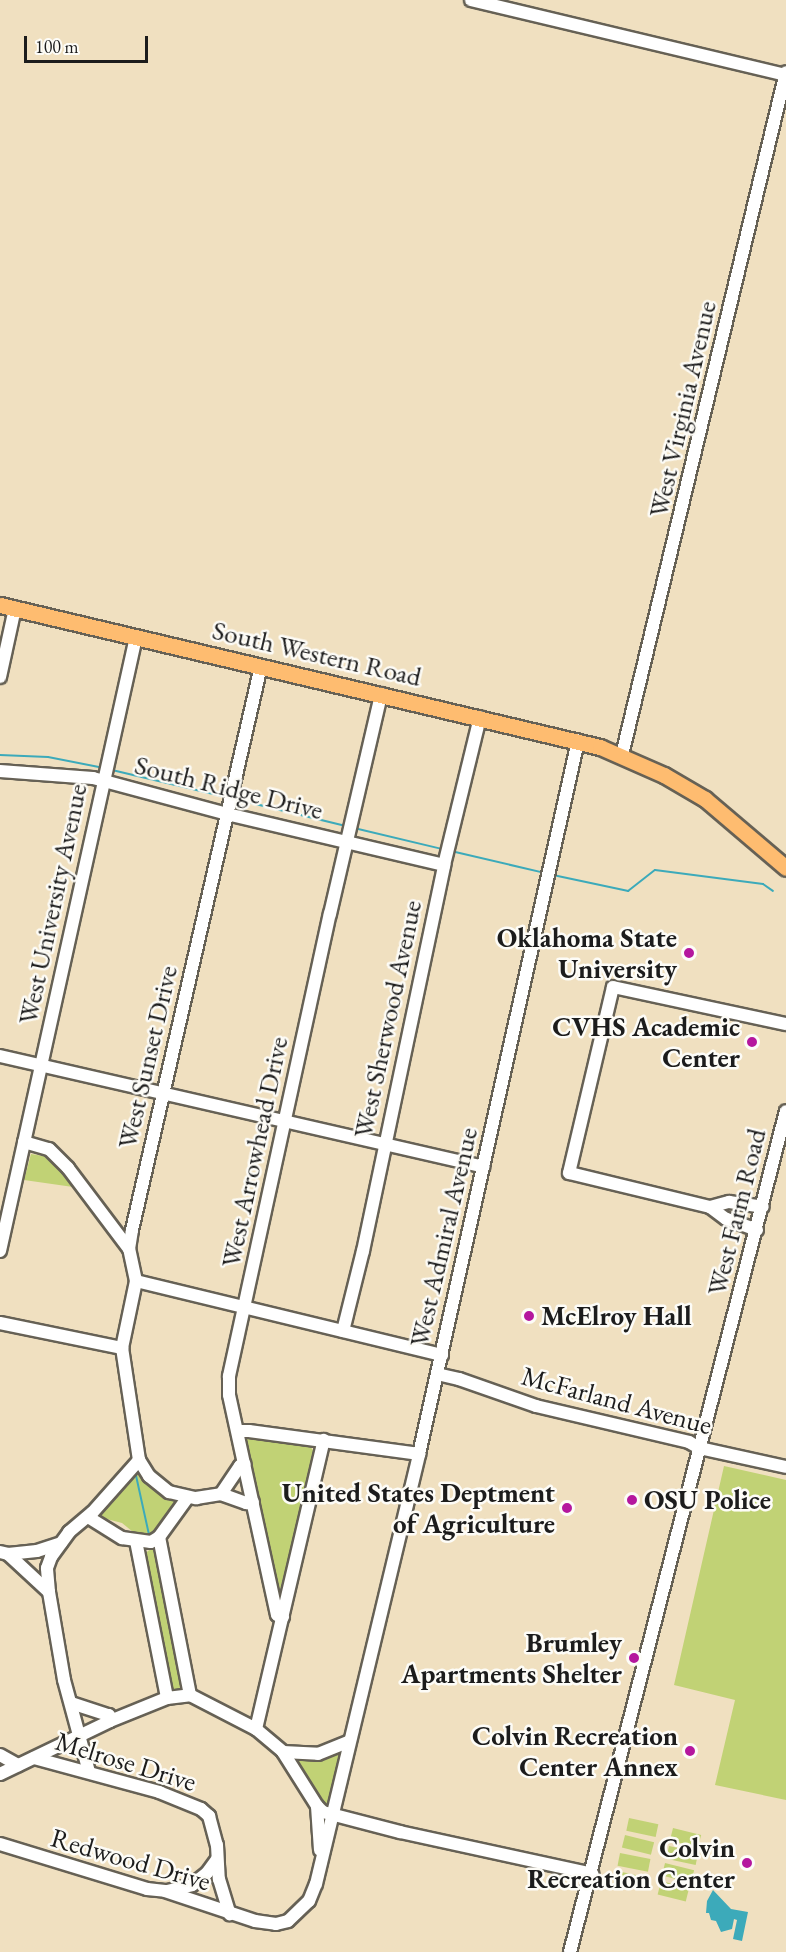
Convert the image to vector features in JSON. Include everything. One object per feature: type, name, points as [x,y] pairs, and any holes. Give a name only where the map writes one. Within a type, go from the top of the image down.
[{"type":"main road","name":"South Western Road","points":[[8,607],[480,717],[578,741],[622,755],[664,775],[705,799],[786,868]]},
{"type":"street","points":[[471,0],[786,74]]},
{"type":"street","name":"West Virginia Avenue","points":[[622,755],[786,74]]},
{"type":"street","points":[[0,677],[8,607]]},
{"type":"street","name":"West University Avenue","points":[[0,1251],[136,637]]},
{"type":"street","name":"West Sunset Drive","points":[[139,1460],[122,1348],[136,1281],[129,1249],[261,666]]},
{"type":"street","name":"West Arrowhead Drive","points":[[283,1617],[278,1615],[229,1395],[229,1376],[381,694]]},
{"type":"street","name":"West Sherwood Avenue","points":[[343,1331],[446,855],[480,717]]},
{"type":"street","name":"West Admiral Avenue","points":[[321,1860],[442,1355],[578,741]]},
{"type":"street","name":"South Ridge Drive","points":[[0,771],[106,772],[446,855]]},
{"type":"street","points":[[757,1230],[726,1219],[710,1207],[569,1173],[613,987],[786,1024]]},
{"type":"street","points":[[0,1056],[165,1092],[483,1167]]},
{"type":"street","name":"West Farm Road","points":[[570,1952],[592,1874],[786,1111]]},
{"type":"street","points":[[24,1142],[49,1149],[62,1162],[129,1249]]},
{"type":"street","points":[[710,1207],[729,1202],[763,1207]]},
{"type":"street","points":[[136,1281],[442,1355]]},
{"type":"street","points":[[0,1323],[122,1348]]},
{"type":"street","name":"McFarland Avenue","points":[[437,1374],[459,1379],[536,1406],[689,1442],[699,1448],[786,1467]]},
{"type":"street","points":[[238,1431],[324,1440],[419,1455]]},
{"type":"street","points":[[256,1729],[324,1440]]},
{"type":"street","points":[[89,1772],[70,1703],[49,1592],[47,1568],[51,1557],[61,1543],[88,1517],[139,1460],[149,1476],[170,1492],[188,1497],[221,1494],[246,1503],[253,1502]]},
{"type":"street","points":[[221,1494],[240,1466],[245,1464]]},
{"type":"street","points":[[88,1517],[122,1538],[151,1542],[159,1537],[188,1497]]},
{"type":"street","points":[[159,1537],[190,1695]]},
{"type":"street","points":[[136,1541],[168,1698]]},
{"type":"street","points":[[4,1553],[37,1551],[61,1543]]},
{"type":"street","points":[[4,1553],[49,1592]]},
{"type":"street","points":[[0,1774],[110,1721],[168,1698],[190,1695],[256,1729],[283,1752],[316,1806],[321,1860]]},
{"type":"street","points":[[70,1703],[109,1715],[110,1721]]},
{"type":"street","points":[[283,1752],[318,1754],[348,1742]]},
{"type":"street","name":"Melrose Drive","points":[[0,1755],[18,1765]]},
{"type":"street","name":"Melrose Drive","points":[[34,1758],[159,1792],[201,1809],[209,1816],[218,1845],[219,1880],[228,1900],[230,1914]]},
{"type":"street","points":[[316,1806],[332,1815],[592,1874]]},
{"type":"street","name":"Redwood Drive","points":[[0,1844],[147,1889],[165,1891],[230,1914],[276,1924],[288,1921],[309,1901],[321,1860]]},
{"type":"street","points":[[165,1891],[192,1885],[207,1873],[217,1859]]},
{"type":"green space","points":[[31,1154],[49,1157],[73,1187],[24,1180]]},
{"type":"green space","points":[[247,1439],[307,1442],[315,1453],[278,1598],[246,1447]]},
{"type":"green space","points":[[724,1466],[786,1480],[786,1800],[715,1785],[735,1700],[674,1685]]},
{"type":"green space","points":[[139,1471],[181,1498],[155,1534],[146,1537],[138,1536],[122,1523],[99,1517],[134,1473]]},
{"type":"green space","points":[[152,1548],[156,1551],[184,1690],[177,1694],[170,1690],[143,1555]]},
{"type":"green space","points":[[343,1742],[332,1815],[323,1812],[283,1752],[303,1755]]},
{"type":"green space","points":[[629,1818],[658,1824],[656,1837],[626,1831]]},
{"type":"green space","points":[[673,1828],[701,1835],[698,1848],[670,1841]]},
{"type":"green space","points":[[625,1835],[654,1842],[651,1855],[622,1848]]},
{"type":"green space","points":[[669,1846],[698,1852],[696,1865],[666,1859]]},
{"type":"green space","points":[[620,1853],[650,1859],[648,1872],[618,1866]]},
{"type":"green space","points":[[665,1863],[694,1870],[691,1883],[662,1876]]},
{"type":"green space","points":[[617,1871],[645,1877],[643,1890],[614,1884]]},
{"type":"green space","points":[[661,1881],[689,1888],[686,1902],[658,1895]]},
{"type":"water","points":[[713,1890],[731,1909],[748,1912],[742,1941],[733,1939],[737,1920],[734,1919],[732,1929],[721,1932],[716,1921],[711,1920],[709,1913],[706,1913],[707,1901]]},
{"type":"waterway","points":[[0,755],[48,757],[104,768]]},
{"type":"waterway","points":[[112,770],[226,797]]},
{"type":"waterway","points":[[235,799],[346,826]]},
{"type":"waterway","points":[[354,828],[442,849]]},
{"type":"waterway","points":[[451,851],[545,873]]},
{"type":"waterway","points":[[553,875],[628,891],[655,870],[763,884],[773,891]]},
{"type":"waterway","points":[[135,1471],[150,1539]]},
{"type":"place","name":"Oklahoma State University","points":[[689,953]]},
{"type":"place","name":"CVHS Academic Center","points":[[752,1042]]},
{"type":"place","name":"McElroy Hall","points":[[529,1316]]},
{"type":"place","name":"OSU Police","points":[[632,1500]]},
{"type":"place","name":"United States Deptment of Agriculture","points":[[567,1508]]},
{"type":"place","name":"Brumley Apartments Shelter","points":[[634,1658]]},
{"type":"place","name":"Colvin Recreation Center Annex","points":[[690,1751]]},
{"type":"place","name":"Colvin Recreation Center","points":[[747,1863]]}]
